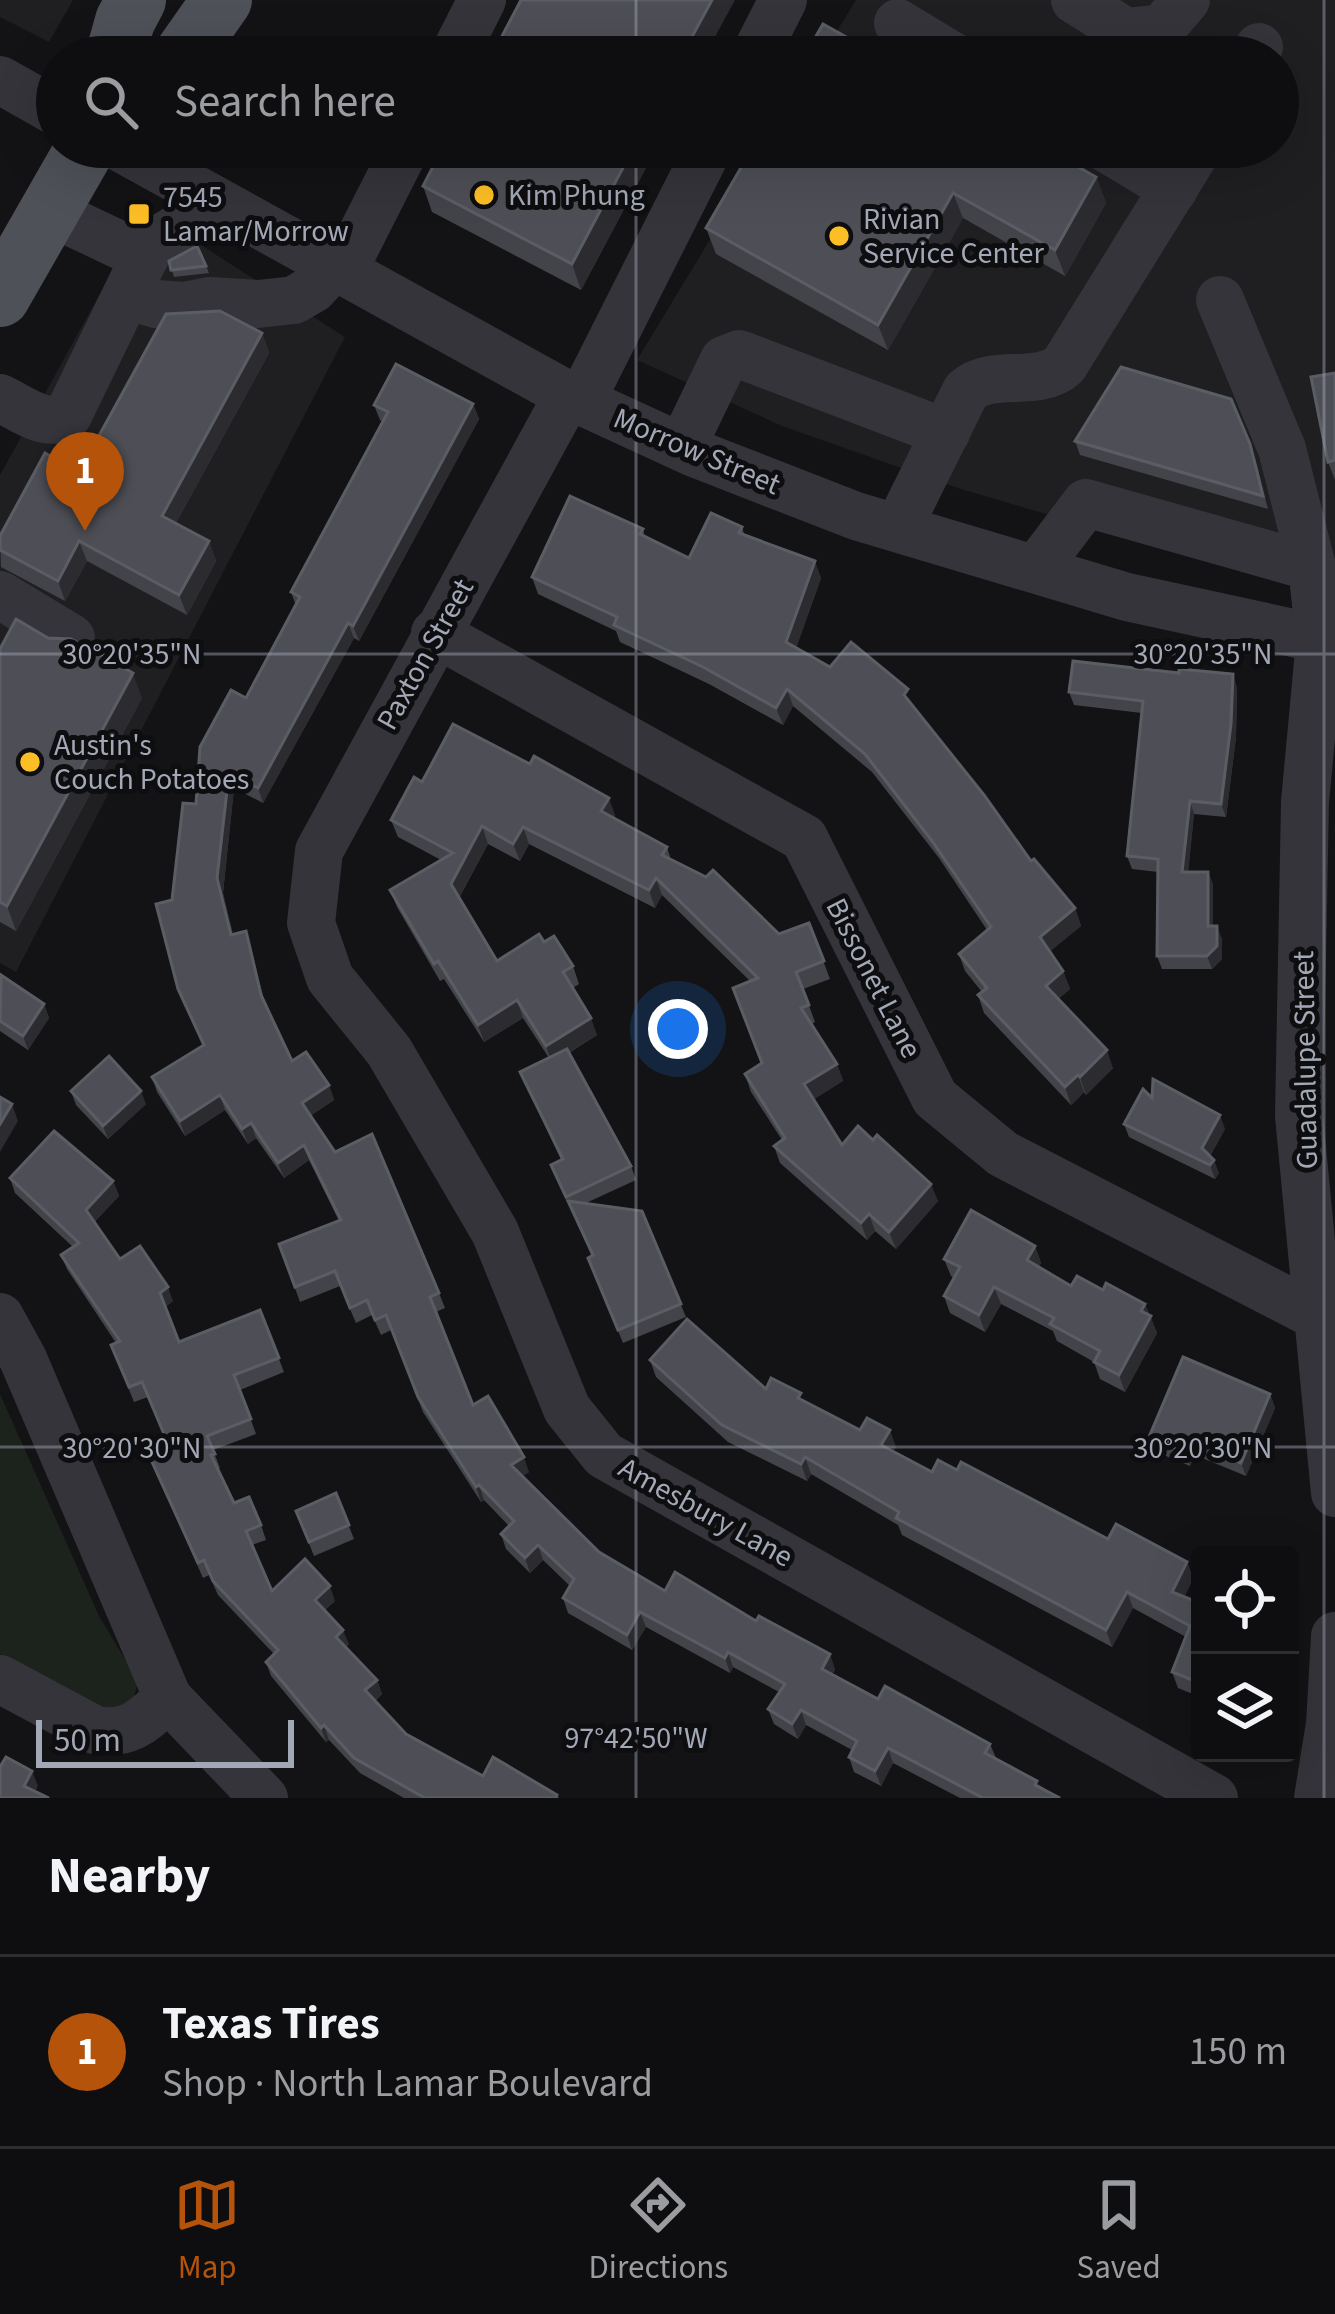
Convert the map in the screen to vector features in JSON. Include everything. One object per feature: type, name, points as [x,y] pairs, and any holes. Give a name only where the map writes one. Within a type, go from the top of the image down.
[{"type":"main road","points":[[121,36],[136,0]]},
{"type":"main road","points":[[197,36],[222,0]]},
{"type":"main road","points":[[0,297],[74,168]]},
{"type":"street","points":[[464,36],[482,0]]},
{"type":"street","points":[[765,36],[783,0]]},
{"type":"street","points":[[1076,0],[1126,32],[1162,28],[1186,0]]},
{"type":"street","points":[[898,23],[919,36]]},
{"type":"street","points":[[0,80],[36,100]]},
{"type":"street","name":"Morrow Street","points":[[156,168],[574,398],[682,447],[856,516],[1127,597],[1328,642]]},
{"type":"street","points":[[50,212],[136,276],[156,304],[294,300],[339,269],[394,168]]},
{"type":"street","name":"Paxton Street","points":[[310,923],[319,851],[435,632],[574,398],[698,168]]},
{"type":"street","points":[[1140,168],[1174,189]]},
{"type":"street","points":[[898,528],[972,385],[1050,375],[1064,365],[1186,168]]},
{"type":"street","points":[[0,398],[48,421],[68,416],[152,244],[200,214],[224,206]]},
{"type":"street","name":"Guadalupe Street","points":[[1220,300],[1282,448],[1328,642],[1305,802],[1299,1116],[1327,1316],[1335,1493]]},
{"type":"street","points":[[682,447],[724,359],[739,354],[946,433]]},
{"type":"street","points":[[1036,569],[1086,503],[1312,567]]},
{"type":"street","points":[[0,596],[71,638]]},
{"type":"street","name":"Bissonet Lane","points":[[435,632],[804,838],[935,1098],[1003,1154],[1327,1316]]},
{"type":"street","name":"Amesbury Lane","points":[[310,923],[330,978],[389,1051],[495,1232],[567,1409],[604,1454],[1214,1798]]},
{"type":"street","points":[[0,1317],[23,1359],[168,1698],[264,1798]]},
{"type":"street","points":[[1318,1798],[1330,1724],[1335,1636]]},
{"type":"street","points":[[0,1679],[95,1730],[110,1733],[135,1729],[168,1698]]},
{"type":"shaded area","points":[[0,0],[73,0],[52,36],[37,36],[0,17]]},
{"type":"shaded area","points":[[856,0],[1335,0],[1335,586],[1260,577],[961,489],[782,426],[637,360],[753,168],[1299,168],[1299,36],[834,36]]},
{"type":"shaded area","points":[[146,210],[345,337],[16,972],[0,963],[0,475]]},
{"type":"shaded area","points":[[0,1394],[99,1616],[138,1681],[132,1705],[106,1713],[0,1654]]},
{"type":"building","points":[[521,0],[712,0],[692,36],[502,36]]},
{"type":"building","points":[[823,24],[844,36],[816,36]]},
{"type":"building","points":[[432,168],[623,168],[572,264],[423,186]]},
{"type":"building","name":"Rivian Service Center","points":[[741,168],[1080,168],[1096,177],[1055,250],[953,193],[878,325],[706,228]]},
{"type":"building","points":[[197,246],[206,266],[171,270],[169,261]]},
{"type":"building","points":[[220,311],[262,333],[162,516],[209,541],[179,595],[79,541],[58,581],[0,550],[0,536],[45,453],[79,472],[166,314]]},
{"type":"building","points":[[396,364],[473,404],[353,626],[348,623],[258,788],[229,773],[217,878],[231,935],[246,931],[261,995],[292,1061],[306,1052],[329,1085],[302,1103],[335,1152],[372,1134],[439,1293],[430,1297],[473,1405],[488,1396],[524,1457],[511,1465],[599,1552],[665,1591],[675,1572],[756,1621],[759,1616],[830,1654],[822,1669],[878,1699],[885,1686],[990,1744],[985,1753],[1060,1798],[983,1798],[888,1748],[875,1771],[849,1757],[857,1741],[801,1710],[792,1724],[768,1709],[785,1684],[728,1652],[725,1658],[640,1612],[627,1635],[563,1598],[574,1579],[538,1545],[525,1558],[501,1534],[514,1521],[476,1487],[418,1397],[386,1315],[375,1320],[367,1300],[350,1308],[335,1271],[295,1287],[279,1244],[341,1220],[304,1145],[278,1163],[251,1123],[242,1129],[220,1095],[180,1121],[152,1077],[204,1045],[178,989],[156,904],[172,900],[183,803],[196,804],[200,747],[231,690],[246,698],[300,597],[291,592],[388,412],[374,405]]},
{"type":"building","points":[[1121,367],[1231,399],[1250,444],[1263,496],[1075,441]]},
{"type":"building","points":[[1335,373],[1335,460],[1328,462],[1311,377]]},
{"type":"building","points":[[570,496],[643,529],[640,534],[689,558],[711,513],[742,527],[739,533],[815,561],[786,642],[830,667],[851,642],[908,689],[904,695],[1031,861],[1075,908],[1040,937],[1063,971],[1046,986],[1107,1050],[1080,1077],[1065,1087],[978,995],[987,988],[959,954],[991,927],[865,754],[787,689],[776,708],[614,625],[617,617],[532,577]]},
{"type":"building","points":[[16,619],[48,638],[71,639],[133,673],[7,906],[0,902],[0,649]]},
{"type":"building","points":[[1073,661],[1233,674],[1221,804],[1190,801],[1182,872],[1208,872],[1208,926],[1217,926],[1217,946],[1207,956],[1157,956],[1158,859],[1127,856],[1143,701],[1069,692]]},
{"type":"building","points":[[453,724],[530,764],[534,756],[609,798],[601,811],[667,847],[662,855],[706,877],[713,870],[779,934],[809,923],[824,961],[796,972],[809,1005],[801,1008],[837,1064],[804,1084],[842,1145],[858,1126],[873,1140],[877,1135],[931,1184],[889,1232],[869,1214],[861,1223],[774,1146],[785,1138],[745,1074],[762,1063],[733,988],[758,978],[656,878],[649,890],[523,827],[513,844],[482,826],[451,884],[497,961],[539,934],[544,942],[554,936],[573,966],[563,972],[591,1018],[546,1046],[517,1000],[478,1025],[390,890],[453,853],[391,820],[414,777],[422,782]]},
{"type":"building","points":[[1,975],[44,1004],[23,1036],[0,1021]]},
{"type":"building","points":[[567,1049],[631,1166],[566,1197],[551,1165],[563,1159],[520,1072]]},
{"type":"building","points":[[109,1056],[141,1091],[103,1126],[71,1091]]},
{"type":"building","points":[[1153,1079],[1220,1115],[1202,1148],[1214,1160],[1210,1165],[1124,1124],[1143,1089],[1152,1098]]},
{"type":"building","points":[[0,1097],[12,1104],[0,1124]]},
{"type":"building","points":[[54,1131],[113,1181],[86,1210],[120,1259],[140,1246],[168,1287],[160,1293],[179,1342],[260,1310],[279,1358],[234,1375],[251,1419],[207,1436],[234,1503],[249,1497],[261,1525],[246,1531],[272,1591],[305,1559],[330,1586],[315,1600],[343,1630],[336,1637],[377,1680],[365,1690],[406,1734],[483,1776],[493,1757],[556,1798],[425,1798],[354,1758],[324,1725],[321,1728],[266,1662],[278,1650],[213,1581],[204,1560],[198,1563],[143,1442],[164,1434],[142,1382],[129,1387],[111,1345],[120,1341],[61,1255],[79,1243],[10,1178]]},
{"type":"building","points":[[568,1201],[642,1211],[681,1304],[618,1330],[588,1258],[593,1255]]},
{"type":"building","points":[[971,1210],[1035,1246],[1027,1260],[1071,1286],[1077,1276],[1103,1290],[1106,1283],[1145,1304],[1141,1311],[1151,1316],[1119,1375],[1094,1362],[1100,1351],[1050,1324],[1054,1318],[994,1287],[979,1315],[944,1296],[960,1267],[944,1259]]},
{"type":"building","points":[[687,1319],[766,1389],[771,1378],[801,1393],[798,1398],[860,1430],[867,1418],[890,1430],[881,1445],[932,1472],[938,1460],[957,1470],[961,1462],[1108,1539],[1116,1524],[1187,1562],[1172,1592],[1191,1599],[1191,1679],[1172,1672],[1190,1626],[1127,1592],[1106,1630],[896,1518],[899,1512],[805,1457],[801,1464],[722,1425],[650,1360]]},
{"type":"building","points":[[1183,1357],[1270,1394],[1241,1463],[1190,1441],[1185,1452],[1149,1437]]},
{"type":"building","points":[[336,1493],[349,1525],[309,1542],[296,1511]]},
{"type":"building","points":[[6,1757],[32,1771],[24,1786],[49,1798],[0,1798],[0,1767]]},
{"type":"place","name":"Kim Phung","points":[[484,195]]},
{"type":"place","name":"7545 Lamar/Morrow","points":[[139,214]]},
{"type":"place","name":"Rivian Service Center","points":[[839,236]]},
{"type":"place","name":"Texas Tires","points":[[85,531]]},
{"type":"place","name":"Austin's Couch Potatoes","points":[[30,762]]}]
